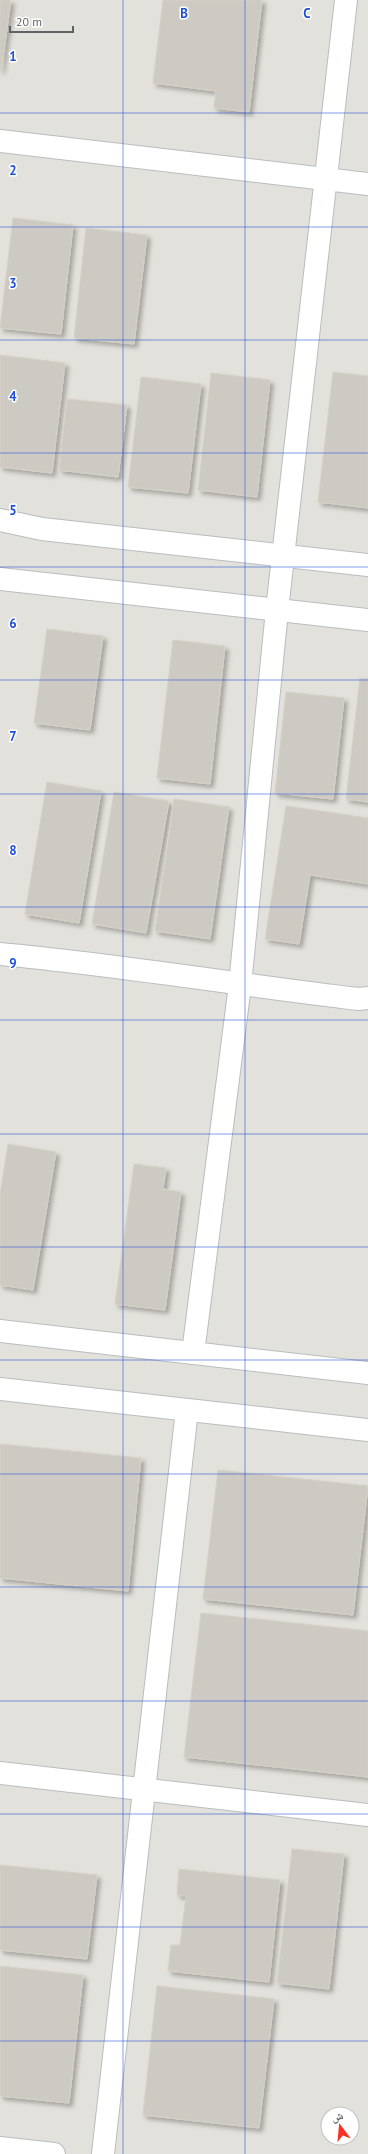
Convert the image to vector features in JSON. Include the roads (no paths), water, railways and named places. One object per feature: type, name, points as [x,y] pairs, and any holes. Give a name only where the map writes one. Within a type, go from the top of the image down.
[{"type":"street","points":[[193,1353],[240,985],[277,610],[346,0]]},
{"type":"street","points":[[0,142],[368,184]]},
{"type":"street","points":[[0,520],[42,529],[368,565]]},
{"type":"street","points":[[0,579],[368,620]]},
{"type":"street","points":[[0,954],[47,958],[240,985],[359,999],[368,998]]},
{"type":"street","points":[[0,1331],[368,1373]]},
{"type":"street","points":[[0,1388],[368,1430]]},
{"type":"street","points":[[103,2154],[187,1410]]},
{"type":"street","points":[[0,1773],[368,1815]]},
{"type":"street","points":[[0,2148],[54,2154]]}]
